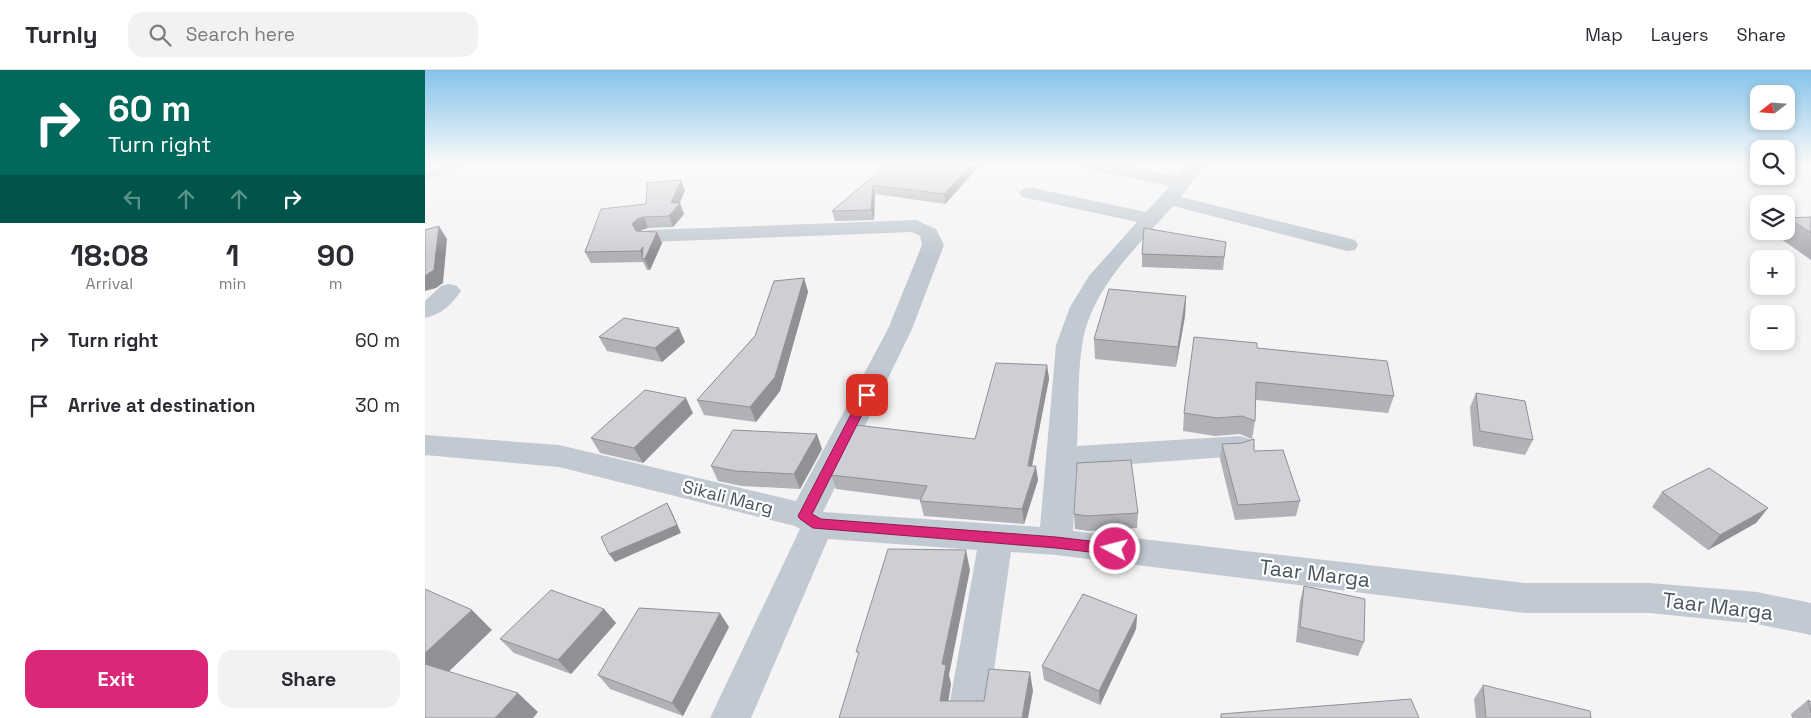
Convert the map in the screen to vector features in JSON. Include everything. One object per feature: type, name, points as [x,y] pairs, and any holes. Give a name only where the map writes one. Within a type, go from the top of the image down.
[{"type":"street","points":[[1035,194],[1150,219]]},
{"type":"street","points":[[1056,542],[1069,345],[1081,307],[1100,276],[1172,194]]},
{"type":"street","points":[[1215,194],[1347,244]]},
{"type":"street","points":[[649,236],[916,226],[929,233],[933,245],[899,329],[811,520],[730,718]]},
{"type":"street","points":[[425,311],[438,304],[449,291]]},
{"type":"street","name":"Sikali Marg","points":[[425,445],[559,456],[811,520]]},
{"type":"street","points":[[1061,458],[1240,446]]},
{"type":"street","name":"Taar Marga","points":[[811,520],[1056,542],[1525,598],[1650,598],[1757,608],[1811,619]]},
{"type":"street","points":[[967,718],[996,538]]},
{"type":"building","points":[[646,194],[675,194],[671,203],[680,203],[669,216],[644,217],[637,219],[632,224],[636,231],[657,232],[645,259],[642,258],[643,247],[640,251],[585,252],[601,209],[646,204]]},
{"type":"building","points":[[852,194],[872,194],[871,210],[832,211]]},
{"type":"building","points":[[1811,217],[1811,233],[1795,223],[1795,218]]},
{"type":"building","points":[[439,226],[434,270],[425,276],[425,230]]},
{"type":"building","points":[[1144,228],[1226,242],[1224,257],[1142,254]]},
{"type":"building","points":[[804,278],[775,377],[750,407],[697,400],[755,336],[774,281]]},
{"type":"building","points":[[1109,289],[1186,296],[1178,347],[1094,339]]},
{"type":"building","points":[[624,318],[679,328],[655,348],[599,337]]},
{"type":"building","points":[[1194,337],[1257,343],[1257,348],[1387,361],[1394,396],[1256,382],[1255,421],[1242,416],[1217,418],[1184,413]]},
{"type":"building","points":[[996,363],[1047,365],[1028,466],[1036,466],[1022,509],[920,501],[927,486],[831,475],[856,425],[975,439]]},
{"type":"building","points":[[645,390],[686,398],[634,448],[591,438]]},
{"type":"building","points":[[1476,393],[1525,401],[1533,440],[1480,431]]},
{"type":"building","points":[[733,430],[817,434],[794,474],[735,471],[711,466]]},
{"type":"building","points":[[1254,439],[1254,451],[1283,450],[1300,501],[1238,505],[1222,444],[1242,443]]},
{"type":"building","points":[[1131,460],[1138,513],[1087,516],[1074,514],[1077,463]]},
{"type":"building","points":[[1709,468],[1768,508],[1720,535],[1662,492]]},
{"type":"building","points":[[667,503],[677,525],[609,554],[601,537]]},
{"type":"building","points":[[888,549],[966,550],[942,664],[946,665],[940,701],[984,701],[989,669],[1030,672],[1022,718],[839,718],[859,652],[856,652]]},
{"type":"building","points":[[1304,586],[1365,599],[1364,642],[1300,627]]},
{"type":"building","points":[[425,589],[472,610],[425,653]]},
{"type":"building","points":[[551,590],[604,609],[558,660],[500,639]]},
{"type":"building","points":[[1083,594],[1137,615],[1099,691],[1042,666]]},
{"type":"building","points":[[639,608],[720,613],[672,703],[598,675]]},
{"type":"building","points":[[425,664],[518,693],[495,718],[425,718]]},
{"type":"building","points":[[1483,685],[1590,711],[1591,718],[1486,718]]},
{"type":"building","points":[[1411,699],[1419,718],[1221,718],[1221,714]]},
{"type":"building","points":[[1808,700],[1811,702],[1811,713]]},
{"type":"route","points":[[867,395],[805,516],[818,524],[1056,542],[1115,549]]}]
